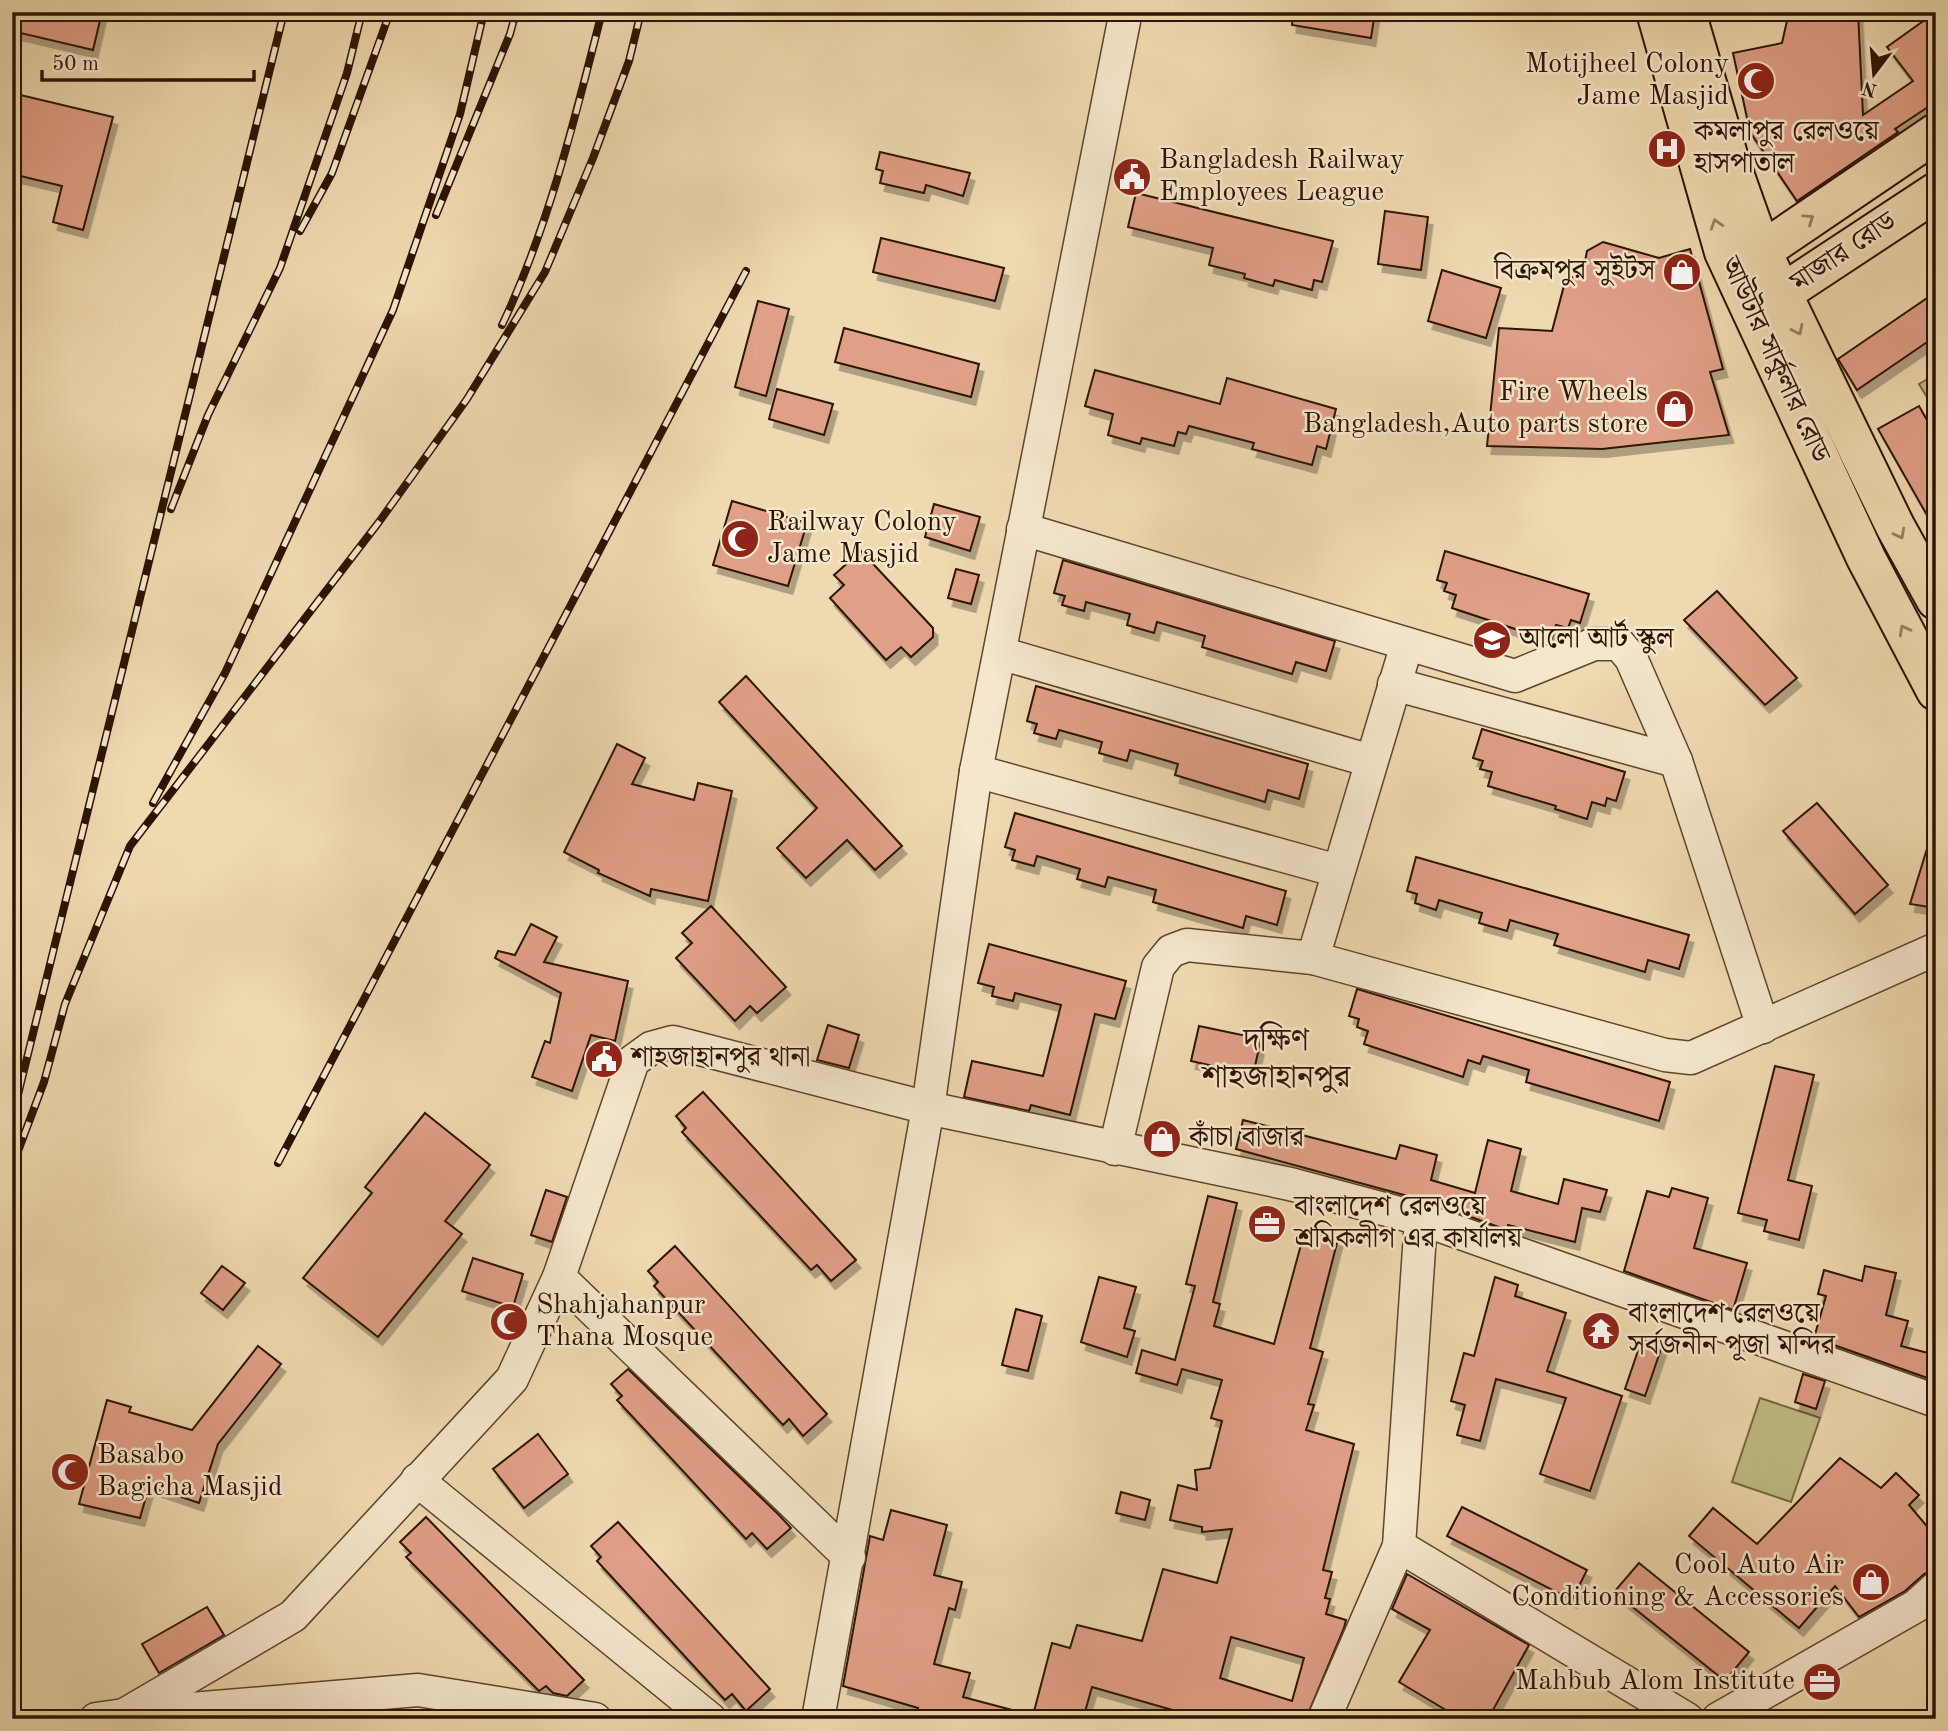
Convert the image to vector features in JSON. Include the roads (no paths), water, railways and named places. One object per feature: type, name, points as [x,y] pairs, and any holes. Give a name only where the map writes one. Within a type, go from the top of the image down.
[{"type":"main road","name":"আউটার সার্কুলার রোড","points":[[1656,12],[1701,175],[1766,304],[1867,558],[1936,691]]},
{"type":"main road","name":"আউটার সার্কুলার রোড","points":[[1686,12],[1730,162],[1747,262]]},
{"type":"main road","name":"মাজার রোড","points":[[1747,262],[1936,133]]},
{"type":"main road","name":"মাজার রোড","points":[[1766,304],[1936,191]]},
{"type":"main road","name":"আউটার সার্কুলার রোড","points":[[1766,304],[1936,600]]},
{"type":"street","points":[[818,1719],[928,1108],[976,771],[1124,21]]},
{"type":"street","points":[[1023,529],[1515,676],[1594,644],[1619,644],[1632,658],[1676,761],[1763,1027]]},
{"type":"street","points":[[1312,958],[1407,644]]},
{"type":"street","points":[[999,653],[1371,761]]},
{"type":"street","points":[[1394,684],[1676,761]]},
{"type":"street","points":[[976,771],[1338,871]]},
{"type":"street","points":[[1115,1149],[1158,967],[1171,951],[1187,945],[1312,958],[1665,1055],[1691,1058],[1936,949]]},
{"type":"street","points":[[114,1717],[293,1616],[512,1379],[559,1277],[633,1061],[650,1048],[673,1042],[928,1108],[1290,1184],[1421,1219],[1936,1401]]},
{"type":"street","points":[[1324,1719],[1399,1546],[1421,1219]]},
{"type":"street","points":[[559,1277],[849,1557]]},
{"type":"street","points":[[417,1480],[710,1719]]},
{"type":"street","points":[[1399,1546],[1687,1719]]},
{"type":"street","points":[[1718,1719],[1916,1606],[1936,1588]]},
{"type":"street","points":[[114,1717],[418,1690],[595,1719]]},
{"type":"railway","points":[[12,1119],[284,12]]},
{"type":"railway","points":[[171,509],[208,415],[280,268],[347,73],[362,12]]},
{"type":"railway","points":[[300,231],[332,173],[390,12]]},
{"type":"railway","points":[[153,803],[225,673],[393,310],[460,114],[484,12]]},
{"type":"railway","points":[[436,215],[510,34],[516,12]]},
{"type":"railway","points":[[502,325],[534,249],[547,210],[571,132],[602,12]]},
{"type":"railway","points":[[12,1167],[44,1082],[65,1004],[130,846],[379,522],[467,399],[545,272],[593,158],[629,61],[641,12]]},
{"type":"railway","points":[[278,1163],[746,271]]},
{"type":"place","name":"Motijheel Colony Jame Masjid","points":[[1756,81]]},
{"type":"place","name":"কমলাপুর রেলওয়ে হাসপাতাল","points":[[1667,149]]},
{"type":"place","name":"Bangladesh Railway Employees League","points":[[1132,177]]},
{"type":"place","name":"বিক্রমপুর সুইটস","points":[[1682,272]]},
{"type":"place","name":"Fire Wheels Bangladesh,Auto parts store","points":[[1675,409]]},
{"type":"place","name":"Railway Colony Jame Masjid","points":[[740,539]]},
{"type":"place","name":"আলো আর্ট স্কুল","points":[[1492,640]]},
{"type":"place","name":"শাহজাহানপুর থানা","points":[[604,1059]]},
{"type":"place","name":"কাঁচা বাজার","points":[[1162,1139]]},
{"type":"place","name":"বাংলাদেশ রেলওয়ে শ্রমিকলীগ এর কার্যালয়","points":[[1267,1224]]},
{"type":"place","name":"Shahjahanpur Thana Mosque","points":[[509,1322]]},
{"type":"place","name":"বাংলাদেশ রেলওয়ে সর্বজনীন পূজা মন্দির","points":[[1601,1331]]},
{"type":"place","name":"Basabo Bagicha Masjid","points":[[70,1472]]},
{"type":"place","name":"Cool Auto Air Conditioning & Accessories","points":[[1871,1582]]},
{"type":"place","name":"Mahbub Alom Institute","points":[[1822,1682]]},
{"type":"district","name":"দক্ষিণ শাহজাহানপুর","points":[[1276,1060]]}]
